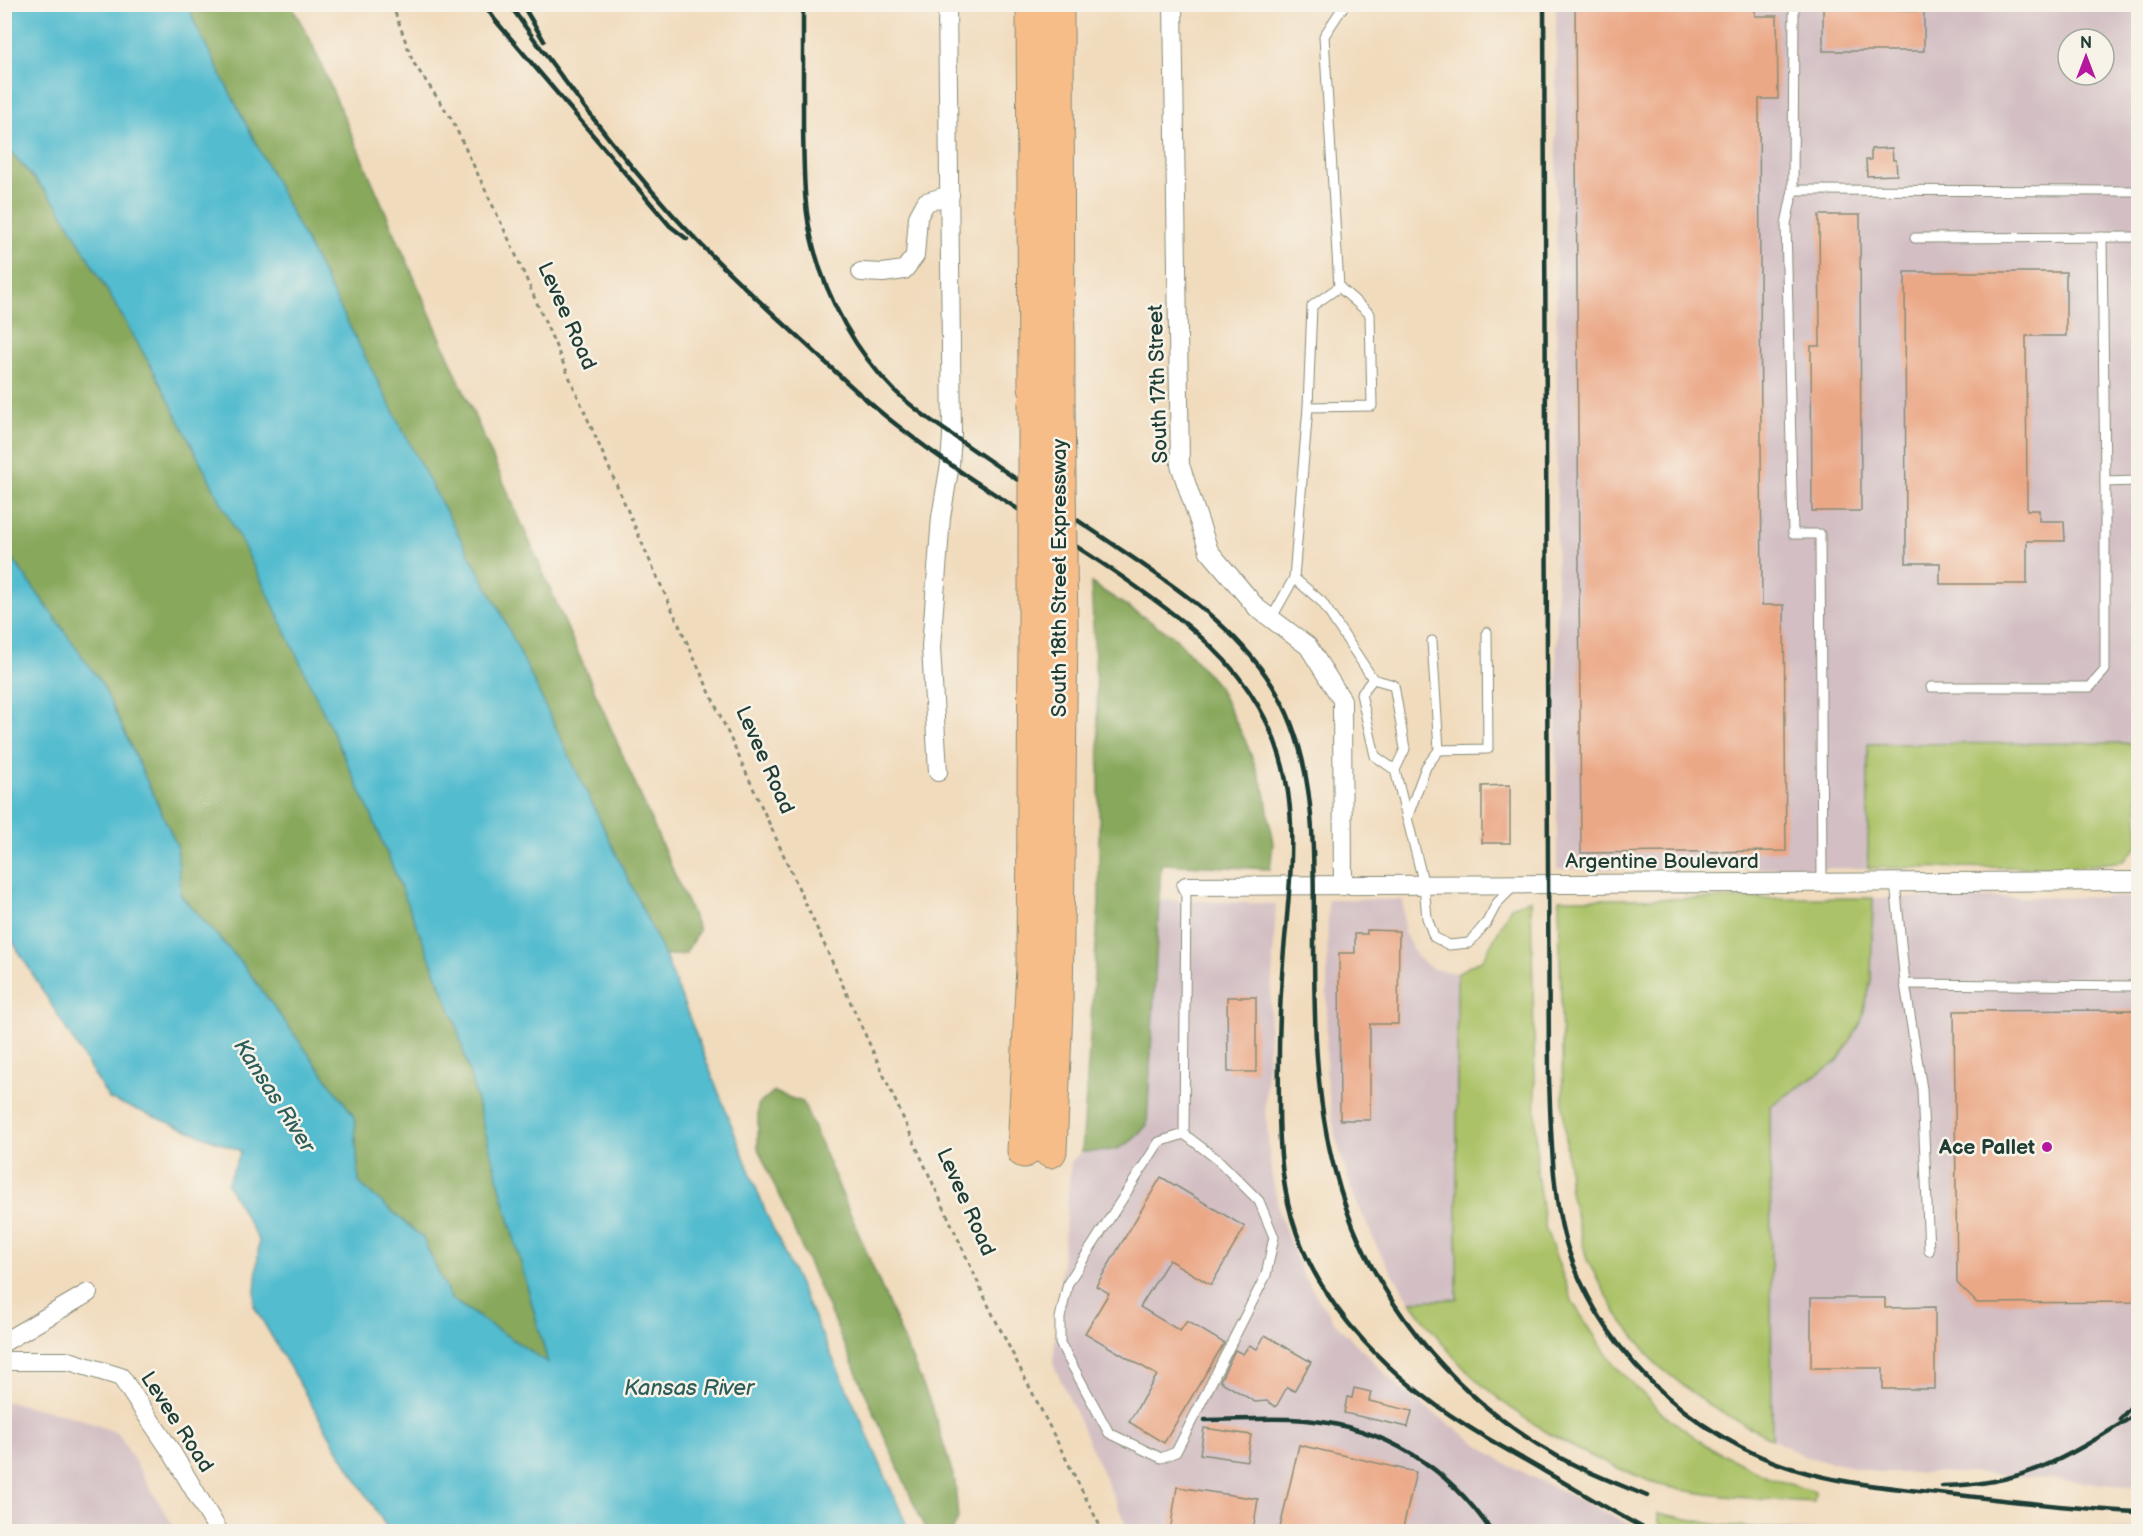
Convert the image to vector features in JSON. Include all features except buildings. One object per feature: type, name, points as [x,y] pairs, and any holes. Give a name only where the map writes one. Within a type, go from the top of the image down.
[{"type":"highway","name":"South 18th Street Expressway","points":[[1033,4],[1046,402],[1056,1009],[1037,1151]]},
{"type":"highway","name":"South 18th Street Expressway","points":[[1046,402],[1057,4]]},
{"type":"street","points":[[938,772],[931,647],[941,517],[950,464],[952,435],[947,4]]},
{"type":"street","name":"South 17th Street","points":[[1173,4],[1180,465],[1209,551],[1257,608],[1308,646],[1342,700],[1343,886]]},
{"type":"street","points":[[861,272],[882,273],[903,270],[915,256],[918,217],[926,202],[950,195]]},
{"type":"street","name":"Argentine Boulevard","points":[[1186,886],[2139,881]]},
{"type":"street","points":[[4,1342],[88,1293]]},
{"type":"street","name":"Levee Road","points":[[4,1361],[69,1361],[121,1377],[171,1451],[219,1532]]},
{"type":"lane","points":[[1308,406],[1372,406],[1370,314],[1339,287],[1324,36],[1345,4]]},
{"type":"lane","points":[[1794,4],[1793,190],[1786,224],[1793,534],[1820,534],[1822,883]]},
{"type":"lane","points":[[1793,190],[2139,191]]},
{"type":"lane","points":[[1930,687],[2090,687],[2105,670],[2102,237]]},
{"type":"lane","points":[[1915,238],[2139,237]]},
{"type":"lane","points":[[1271,619],[1293,578],[1308,406],[1312,306],[1339,287]]},
{"type":"lane","points":[[2104,482],[2139,481]]},
{"type":"lane","points":[[1293,578],[1322,602],[1373,679],[1394,685],[1405,749],[1395,770],[1424,885],[1427,918],[1434,937],[1449,945],[1469,943],[1487,922],[1497,903],[1516,884]]},
{"type":"lane","points":[[1439,750],[1488,749],[1487,632]]},
{"type":"lane","points":[[1407,818],[1426,767],[1439,750],[1432,641]]},
{"type":"lane","points":[[1373,679],[1361,694],[1375,756],[1395,770]]},
{"type":"lane","points":[[1895,882],[1905,984],[1922,1089],[1929,1251]]},
{"type":"lane","points":[[1184,1134],[1186,886]]},
{"type":"lane","points":[[1905,984],[2139,986]]},
{"type":"lane","points":[[1184,1134],[1218,1160],[1259,1200],[1274,1237],[1266,1275],[1176,1452],[1161,1458],[1110,1433],[1059,1343],[1060,1318],[1068,1283],[1159,1142],[1184,1134]]},
{"type":"path","name":"Levee Road","points":[[392,4],[413,62],[451,118],[511,244],[654,570],[990,1309],[1103,1532]]},
{"type":"shaded area","points":[[1556,5],[2138,5],[2138,743],[1868,744],[1868,868],[1557,869]]},
{"type":"shaded area","points":[[2138,897],[2138,1487],[1979,1473],[1882,1473],[1806,1457],[1772,1439],[1770,1106],[1838,1061],[1871,980],[1873,898]]},
{"type":"shaded area","points":[[1328,899],[1403,900],[1404,933],[1418,958],[1433,969],[1457,973],[1457,1299],[1410,1301],[1379,1251],[1352,1192],[1335,1135],[1326,1076]]},
{"type":"shaded area","points":[[1159,900],[1276,904],[1265,1106],[1271,1170],[1280,1216],[1303,1276],[1335,1323],[1404,1392],[1506,1464],[1644,1531],[1129,1531],[1053,1363],[1071,1161],[1082,1152],[1115,1151],[1147,1125]]},
{"type":"shaded area","points":[[11,1402],[78,1418],[118,1433],[176,1531],[5,1531],[5,1403]]},
{"type":"shaded area","points":[[2138,1529],[2138,1532],[1793,1532],[1793,1530]]},
{"type":"green space","points":[[188,5],[291,5],[310,39],[699,930],[685,954],[665,956],[499,609],[418,460],[196,26]]},
{"type":"green space","points":[[4,145],[59,207],[155,373],[269,596],[371,814],[455,1020],[548,1363],[451,1299],[422,1237],[359,1183],[354,1116],[241,962],[181,895],[177,846],[102,684],[5,548]]},
{"type":"green space","points":[[1091,583],[1176,638],[1218,686],[1246,742],[1265,792],[1273,844],[1270,869],[1161,864],[1147,1125],[1132,1140],[1119,1148],[1082,1152],[1099,903],[1099,741]]},
{"type":"green space","points":[[2138,743],[2138,843],[2123,861],[2076,867],[1868,868],[1868,744]]},
{"type":"green space","points":[[1873,898],[1871,980],[1861,1023],[1838,1061],[1770,1106],[1772,1439],[1708,1405],[1656,1364],[1617,1314],[1587,1260],[1570,1192],[1563,1104],[1559,899]]},
{"type":"green space","points":[[1531,899],[1537,1174],[1545,1227],[1573,1303],[1613,1364],[1663,1414],[1712,1449],[1770,1478],[1815,1492],[1814,1502],[1739,1497],[1682,1490],[1655,1483],[1586,1454],[1524,1417],[1486,1388],[1452,1355],[1410,1301],[1457,1299],[1457,973],[1483,959],[1511,907]]},
{"type":"green space","points":[[773,1092],[803,1102],[933,1409],[955,1482],[958,1519],[952,1531],[926,1531],[758,1148],[758,1105]]},
{"type":"green space","points":[[1658,1513],[1719,1525],[1793,1530],[1677,1532],[1658,1523]]},
{"type":"water","name":"Kansas River","points":[[5,4],[188,5],[196,26],[418,460],[499,609],[665,956],[766,1213],[863,1424],[909,1531],[389,1531],[337,1448],[254,1306],[259,1241],[227,1184],[241,1151],[109,1099],[5,929],[5,548],[102,684],[177,846],[181,896],[241,962],[354,1116],[359,1183],[422,1237],[451,1299],[548,1363],[455,1020],[371,814],[269,596],[155,373],[59,207],[5,145]]},
{"type":"railway","points":[[484,4],[495,20],[670,226],[687,239]]},
{"type":"railway","points":[[509,4],[588,112],[673,215],[738,281],[851,386],[925,447],[1099,561],[1161,605],[1209,644],[1237,674],[1266,719],[1285,776],[1290,805],[1291,865],[1279,1037],[1280,1136],[1282,1169],[1288,1202],[1297,1234],[1310,1263],[1325,1291],[1344,1318],[1388,1366],[1412,1387],[1464,1424],[1651,1532]]},
{"type":"railway","points":[[522,4],[544,41]]},
{"type":"railway","points":[[803,4],[803,127],[805,189],[810,234],[835,306],[867,359],[898,394],[920,412],[1146,566],[1193,601],[1236,640],[1255,661],[1272,685],[1287,713],[1298,743],[1310,804],[1315,1023],[1323,1115],[1336,1175],[1350,1218],[1369,1260],[1392,1300],[1418,1337],[1449,1372],[1482,1403],[1518,1432],[1557,1456],[1647,1496]]},
{"type":"railway","points":[[1544,4],[1549,1079],[1555,1188],[1568,1249],[1585,1290],[1607,1329],[1635,1364],[1666,1396],[1702,1424],[1740,1447],[1781,1465],[1857,1483],[2048,1505],[2138,1512]]},
{"type":"railway","points":[[2120,1419],[2138,1399]]},
{"type":"railway","points":[[1942,1486],[1972,1484],[2023,1474],[2068,1455],[2138,1413]]},
{"type":"railway","points":[[1205,1420],[1306,1420],[1335,1424],[1388,1441],[1435,1470],[1475,1509],[1492,1532]]},
{"type":"place","name":"Ace Pallet","points":[[2047,1147]]}]
